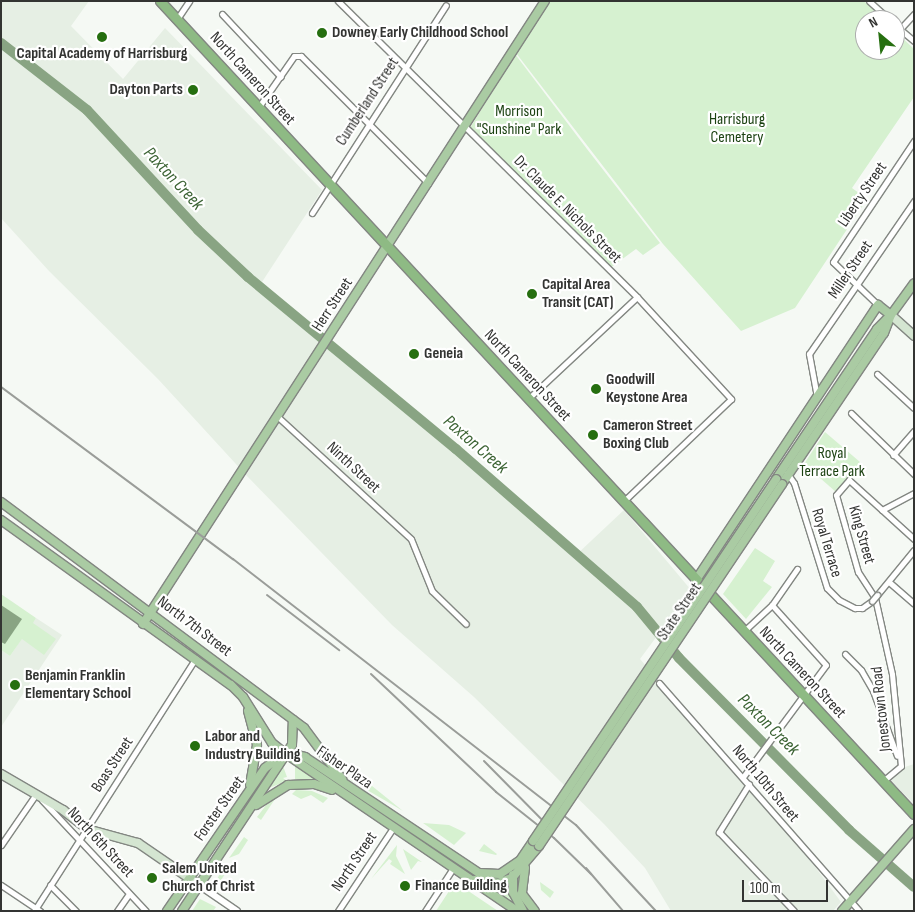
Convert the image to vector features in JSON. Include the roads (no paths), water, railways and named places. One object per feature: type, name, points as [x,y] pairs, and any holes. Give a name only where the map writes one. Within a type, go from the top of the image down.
[{"type":"highway","name":"North Cameron Street","points":[[160,1],[386,248],[624,500],[802,697],[914,814]]},
{"type":"main road","name":"Herr Street","points":[[143,624],[429,184],[541,3]]},
{"type":"main road","name":"State Street","points":[[512,878],[786,472],[877,329],[891,315],[913,285]]},
{"type":"main road","points":[[878,305],[914,336]]},
{"type":"main road","name":"State Street","points":[[696,580],[878,305]]},
{"type":"main road","name":"North 7th Street","points":[[1,502],[151,612],[309,733],[336,772],[354,790]]},
{"type":"main road","name":"North 7th Street","points":[[1,520],[143,624],[196,658],[238,690],[267,735],[286,754]]},
{"type":"main road","points":[[238,690],[247,707],[257,745],[255,771],[244,795]]},
{"type":"main road","name":"Forster Street","points":[[182,911],[286,754],[294,739],[293,720]]},
{"type":"main road","name":"Forster Street","points":[[167,911],[244,795],[270,764],[286,754]]},
{"type":"main road","name":"Fisher Plaza","points":[[286,754],[304,757],[479,873],[500,874],[523,863]]},
{"type":"main road","name":"Fisher Plaza","points":[[286,754],[517,911]]},
{"type":"main road","name":"North 6th Street","points":[[1,774],[36,793],[87,829],[138,844],[190,877],[199,885]]},
{"type":"main road","points":[[249,811],[266,796],[292,785],[314,784],[346,796]]},
{"type":"main road","points":[[842,911],[914,829]]},
{"type":"main road","points":[[523,863],[521,887],[526,901],[535,911]]},
{"type":"main road","points":[[464,876],[491,884],[512,878],[513,892],[523,911]]},
{"type":"street","points":[[177,19],[189,1]]},
{"type":"street","name":"Dr. Claude E. Nichols Street","points":[[338,1],[637,297],[731,399],[624,500]]},
{"type":"street","name":"Cumberland Street","points":[[312,213],[446,5]]},
{"type":"street","points":[[222,14],[281,77]]},
{"type":"street","points":[[905,24],[914,14]]},
{"type":"street","points":[[258,108],[297,54],[429,184]]},
{"type":"street","name":"Liberty Street","points":[[856,285],[833,262],[914,141]]},
{"type":"street","name":"Miller Street","points":[[817,397],[809,354],[914,201]]},
{"type":"street","points":[[856,285],[878,305]]},
{"type":"street","points":[[529,398],[637,297]]},
{"type":"street","points":[[877,374],[914,408]]},
{"type":"street","points":[[851,413],[914,474]]},
{"type":"street","name":"Ninth Street","points":[[278,416],[410,538],[432,591],[466,624]]},
{"type":"street","points":[[893,455],[914,431]]},
{"type":"street","name":"Royal Terrace","points":[[786,472],[794,483],[826,588],[847,605],[862,608],[874,598]]},
{"type":"street","name":"King Street","points":[[874,598],[858,572],[836,495],[849,480],[882,510]]},
{"type":"street","points":[[914,493],[882,510],[914,539]]},
{"type":"street","points":[[874,598],[914,550]]},
{"type":"street","points":[[744,631],[772,605],[797,569]]},
{"type":"street","points":[[889,582],[914,604]]},
{"type":"street","name":"Jonestown Road","points":[[874,598],[892,674],[900,766],[882,781]]},
{"type":"street","points":[[743,777],[826,665],[772,605]]},
{"type":"street","points":[[846,654],[861,670],[873,691],[900,766]]},
{"type":"street","name":"Boas Street","points":[[37,910],[50,885],[196,658]]},
{"type":"street","name":"North 10th Street","points":[[659,683],[743,777],[849,903],[859,911]]},
{"type":"street","points":[[749,784],[719,832],[794,911]]},
{"type":"street","points":[[1,845],[36,793]]},
{"type":"street","name":"North 6th Street","points":[[36,793],[146,911]]},
{"type":"street","name":"North Street","points":[[338,911],[393,828]]},
{"type":"street","points":[[424,911],[453,868]]},
{"type":"street","points":[[50,885],[76,911]]},
{"type":"street","points":[[199,885],[237,911]]},
{"type":"street","points":[[1,886],[37,910]]},
{"type":"street","points":[[118,911],[129,894]]},
{"type":"waterway","name":"Paxton Creek","points":[[1,43],[87,110],[198,230],[248,277],[456,449],[637,607],[679,658],[849,830],[914,887]]},
{"type":"railway","points":[[1,387],[233,559],[576,825],[656,911]]},
{"type":"railway","points":[[267,595],[339,650]]},
{"type":"railway","points":[[371,674],[496,792],[554,838],[591,874]]},
{"type":"railway","points":[[484,761],[553,831]]},
{"type":"railway","points":[[586,868],[623,911]]},
{"type":"place","name":"Downey Early Childhood School","points":[[322,33]]},
{"type":"place","name":"Capital Academy of Harrisburg","points":[[102,37]]},
{"type":"place","name":"Dayton Parts","points":[[193,90]]},
{"type":"place","name":"Capital Area Transit (CAT)","points":[[532,294]]},
{"type":"place","name":"Geneia","points":[[414,354]]},
{"type":"place","name":"Goodwill Keystone Area","points":[[596,389]]},
{"type":"place","name":"Cameron Street Boxing Club","points":[[593,435]]},
{"type":"place","name":"Benjamin Franklin Elementary School","points":[[15,685]]},
{"type":"place","name":"Labor and Industry Building","points":[[195,746]]},
{"type":"place","name":"Salem United Church of Christ","points":[[152,878]]},
{"type":"place","name":"Finance Building","points":[[405,886]]},
{"type":"park label","name":"Morrison \"Sunshine\" Park","points":[[519,121]]},
{"type":"park label","name":"Harrisburg Cemetery","points":[[737,129]]},
{"type":"park label","name":"Royal Terrace Park","points":[[832,463]]}]
